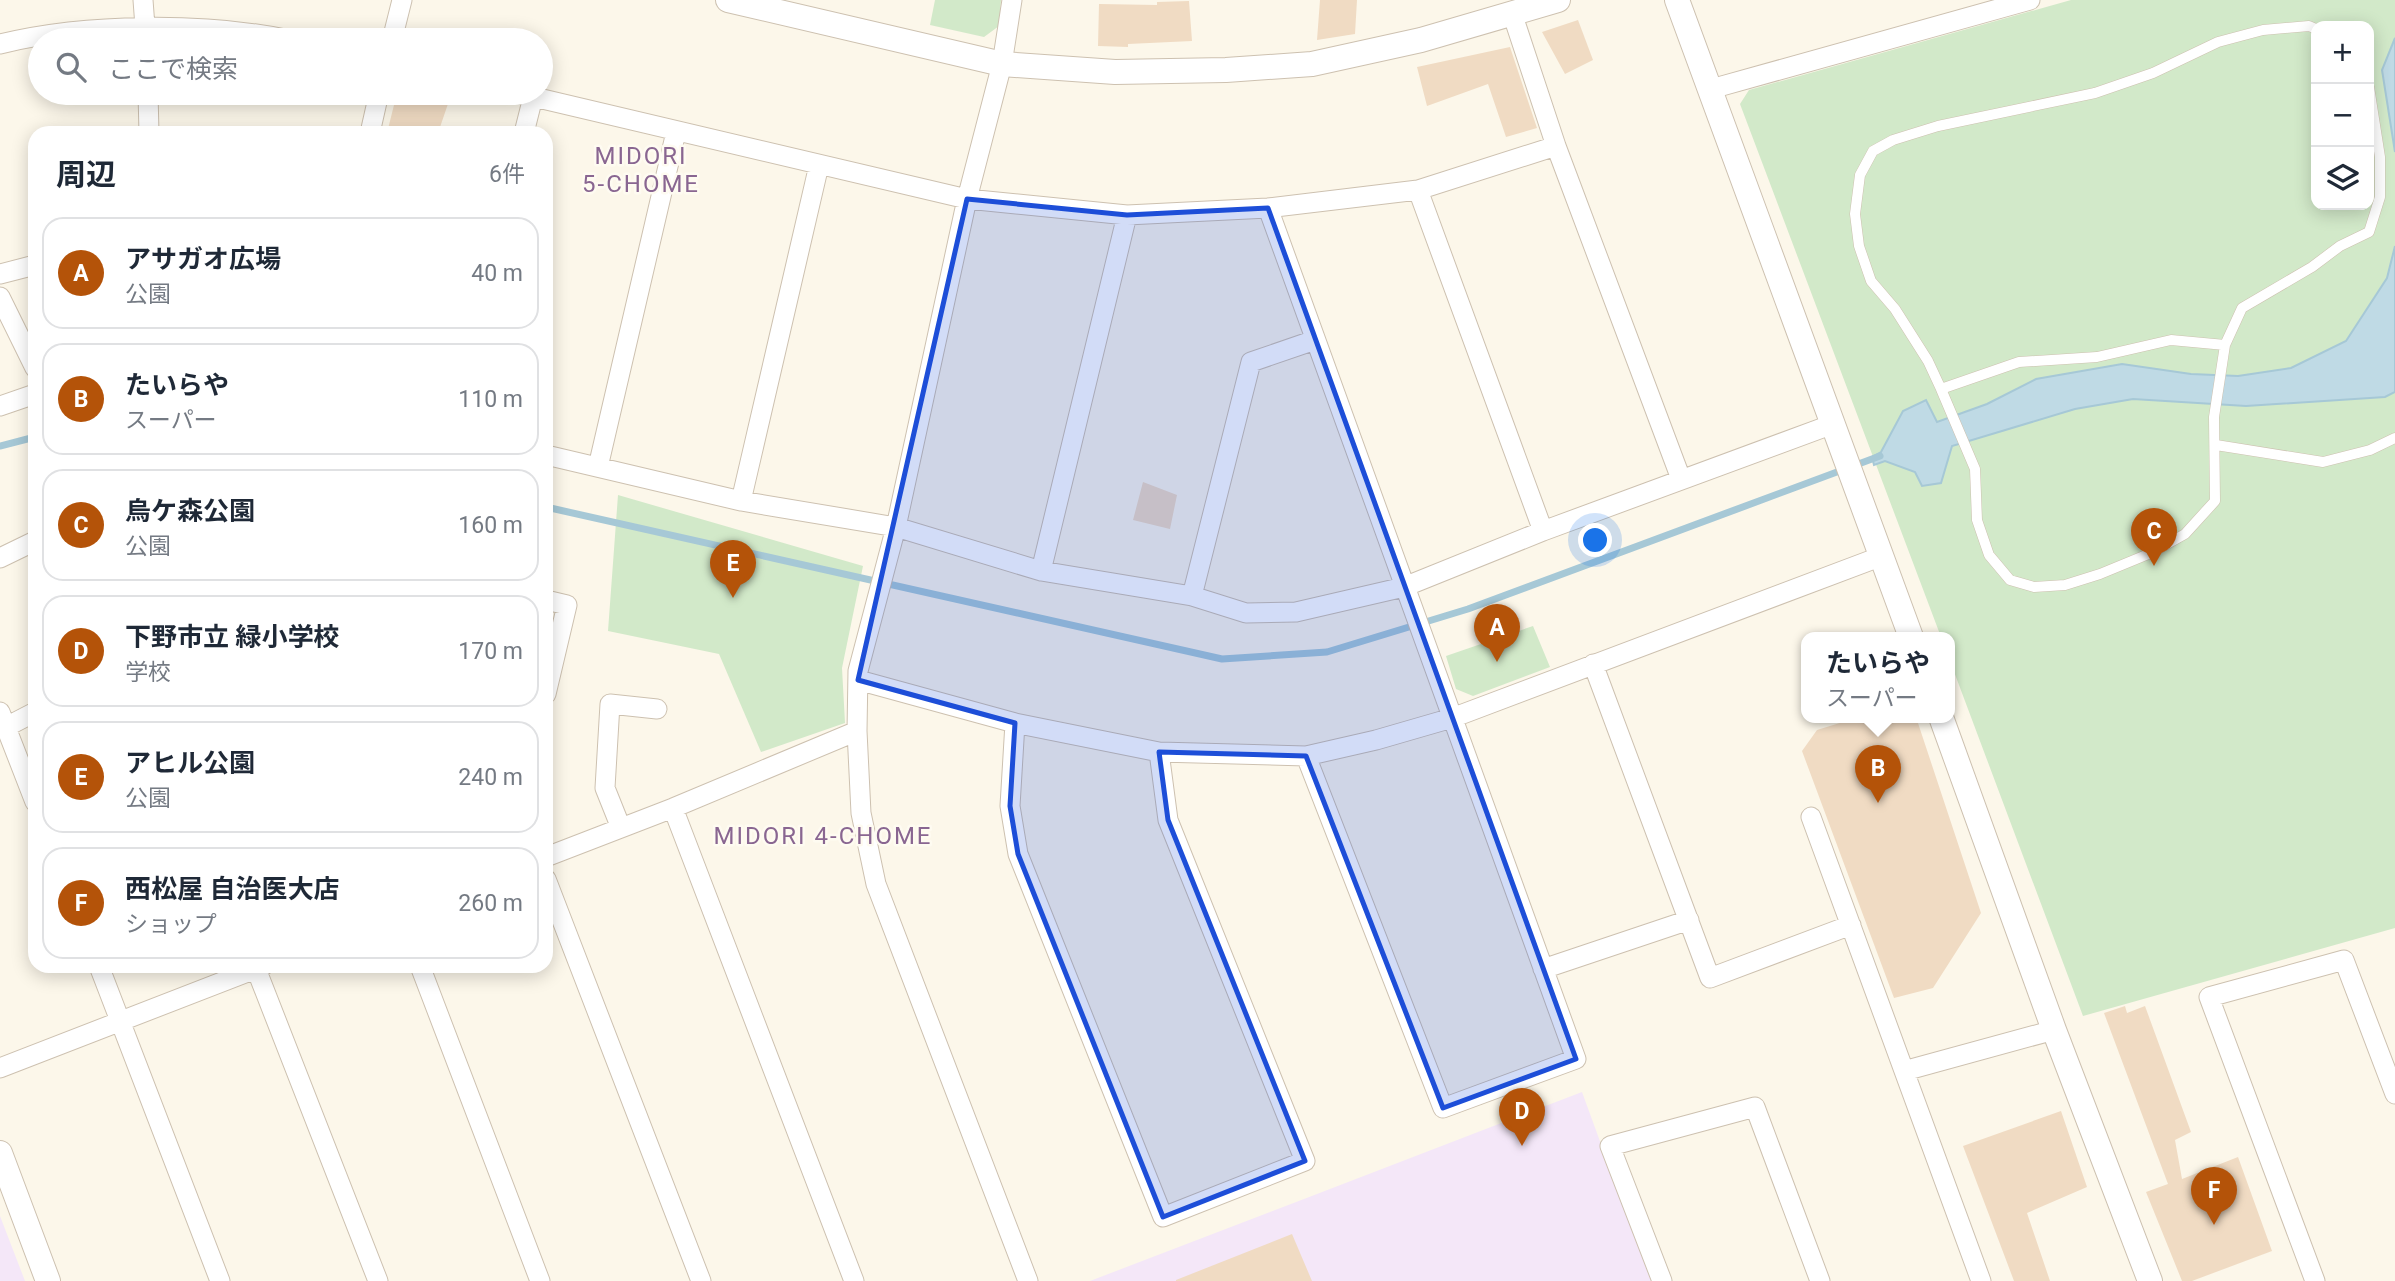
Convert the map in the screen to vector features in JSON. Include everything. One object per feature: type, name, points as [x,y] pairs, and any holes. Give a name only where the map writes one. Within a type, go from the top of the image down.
[{"type":"street","points":[[143,0],[146,28]]},
{"type":"street","points":[[395,28],[401,0]]},
{"type":"street","points":[[728,0],[1002,64],[1115,72],[1226,71],[1312,64],[1420,40],[1558,0]]},
{"type":"street","points":[[1012,0],[1002,64],[967,199],[896,527],[858,671],[857,731],[861,814],[876,884],[1028,1281]]},
{"type":"street","points":[[1676,0],[1910,632]]},
{"type":"street","points":[[1711,89],[2030,0]]},
{"type":"street","points":[[1511,13],[1556,146],[1681,479]]},
{"type":"street","points":[[0,44],[28,39]]},
{"type":"street","points":[[553,102],[967,199],[1127,215],[1268,208],[1418,190],[1556,146]]},
{"type":"street","points":[[148,105],[149,126]]},
{"type":"street","points":[[372,126],[376,105]]},
{"type":"street","points":[[524,126],[525,105]]},
{"type":"street","points":[[598,467],[676,132]]},
{"type":"street","points":[[741,502],[819,165]]},
{"type":"street","points":[[1418,190],[1543,531]]},
{"type":"street","points":[[1268,208],[1576,1059],[1443,1108],[1306,756]]},
{"type":"street","points":[[1041,571],[1127,215]]},
{"type":"street","points":[[0,274],[28,267]]},
{"type":"street","points":[[0,297],[28,354]]},
{"type":"street","points":[[1192,596],[1251,362],[1315,340]]},
{"type":"street","points":[[0,406],[28,396]]},
{"type":"street","points":[[553,457],[741,502],[896,527],[1041,571],[1192,596],[1246,613],[1297,612],[1404,587],[1543,531],[1833,424]]},
{"type":"street","points":[[0,558],[28,544]]},
{"type":"street","points":[[858,680],[1015,723],[1159,752],[1306,756],[1376,740],[1452,718],[1882,556]]},
{"type":"street","points":[[553,602],[567,605],[553,664]]},
{"type":"street","points":[[1594,664],[1710,978],[1851,925]]},
{"type":"street","points":[[621,828],[605,788],[610,704],[657,709]]},
{"type":"street","points":[[28,714],[3,720],[28,784]]},
{"type":"street","points":[[1015,723],[1010,806],[1018,854],[1163,1217],[1305,1161],[1168,820],[1159,752]]},
{"type":"street","points":[[1943,723],[2054,1030],[2150,1281]]},
{"type":"street","points":[[553,854],[673,808],[857,731]]},
{"type":"street","points":[[673,808],[854,1281]]},
{"type":"street","points":[[1811,817],[1981,1281]]},
{"type":"street","points":[[553,897],[701,1281]]},
{"type":"street","points":[[1543,969],[1689,920]]},
{"type":"street","points":[[2315,1281],[2209,997],[2344,960],[2395,1094]]},
{"type":"street","points":[[102,973],[220,1281]]},
{"type":"street","points":[[0,1068],[243,973]]},
{"type":"street","points":[[260,973],[378,1281]]},
{"type":"street","points":[[423,973],[540,1281]]},
{"type":"street","points":[[1904,1071],[2054,1030]]},
{"type":"street","points":[[1662,1281],[1610,1146],[1755,1107],[1820,1281]]},
{"type":"street","points":[[0,1153],[48,1281]]},
{"type":"lane","points":[[2311,27],[2263,30],[2218,42],[2153,73],[2095,93],[1938,126],[1893,140],[1874,151],[1860,175],[1855,214],[1859,246],[1871,281],[1895,309],[1928,361],[1975,469],[1977,520],[1989,555],[2010,580],[2034,587],[2064,585],[2100,574],[2151,553],[2185,534],[2215,501],[2214,417],[2225,345],[2242,308],[2312,267],[2340,246],[2369,232],[2380,197],[2381,157],[2374,116]]},
{"type":"lane","points":[[1941,389],[2019,362],[2098,357],[2171,340],[2225,345]]},
{"type":"lane","points":[[2216,445],[2323,462],[2370,450],[2395,438]]},
{"type":"highlighted area","points":[[967,199],[1127,215],[1268,208],[1576,1059],[1443,1108],[1306,756],[1159,752],[1168,820],[1305,1161],[1163,1217],[1018,854],[1010,806],[1015,723],[858,680]]},
{"type":"shaded area","points":[[1582,1092],[1651,1281],[1090,1281],[1304,1199]]},
{"type":"shaded area","points":[[0,1216],[25,1281],[0,1281]]},
{"type":"green space","points":[[935,0],[1001,0],[999,26],[984,37],[930,25]]},
{"type":"green space","points":[[2071,0],[2395,0],[2395,928],[2083,1016],[1955,674],[1955,632],[1939,632],[1740,104],[1749,90]]},
{"type":"green space","points":[[618,495],[863,566],[842,668],[845,723],[761,752],[719,654],[608,631]]},
{"type":"green space","points":[[1533,626],[1550,667],[1473,696],[1456,689],[1446,656]]},
{"type":"water","points":[[2395,38],[2395,152],[2382,70]]},
{"type":"water","points":[[2395,246],[2395,392],[2385,397],[2246,406],[2133,399],[2075,409],[1952,446],[1941,483],[1922,486],[1915,472],[1885,461],[1874,465],[1872,457],[1881,452],[1903,411],[1926,400],[1937,422],[1987,404],[2036,379],[2122,364],[2191,374],[2238,376],[2291,368],[2346,341],[2387,278]]},
{"type":"building","points":[[1320,0],[1357,0],[1355,34],[1317,40]]},
{"type":"building","points":[[1189,1],[1192,41],[1128,44],[1128,47],[1098,46],[1099,4],[1157,5],[1157,2]]},
{"type":"building","points":[[1578,20],[1593,60],[1565,74],[1542,32]]},
{"type":"building","points":[[1510,47],[1537,128],[1506,137],[1488,84],[1427,106],[1417,67]]},
{"type":"building","points":[[394,105],[448,105],[440,126],[389,126]]},
{"type":"building","points":[[1143,482],[1177,495],[1170,529],[1133,520]]},
{"type":"building","points":[[1840,723],[1918,723],[1981,913],[1933,988],[1894,998],[1802,751],[1817,730]]},
{"type":"building","points":[[2125,1006],[2127,1013],[2145,1006],[2191,1132],[2175,1140],[2182,1179],[2238,1157],[2272,1251],[2192,1281],[2182,1281],[2146,1192],[2168,1184],[2104,1013]]},
{"type":"building","points":[[2061,1111],[2087,1187],[2027,1213],[2050,1281],[2014,1281],[1963,1146]]},
{"type":"building","points":[[1292,1234],[1312,1281],[1176,1281],[1176,1280]]},
{"type":"waterway","points":[[0,446],[28,439]]},
{"type":"waterway","points":[[553,509],[1222,659],[1327,652],[1468,609],[1880,456]]},
{"type":"place","name":"烏ケ森公園","points":[[2154,566]]},
{"type":"place","name":"アヒル公園","points":[[733,598]]},
{"type":"place","name":"アサガオ広場","points":[[1497,662]]},
{"type":"place","name":"たいらや","points":[[1878,803]]},
{"type":"place","name":"下野市立 緑小学校","points":[[1522,1146]]},
{"type":"place","name":"西松屋 自治医大店","points":[[2214,1225]]},
{"type":"district","name":"MIDORI 5-CHOME","points":[[641,170]]},
{"type":"district","name":"MIDORI 4-CHOME","points":[[823,836]]}]
